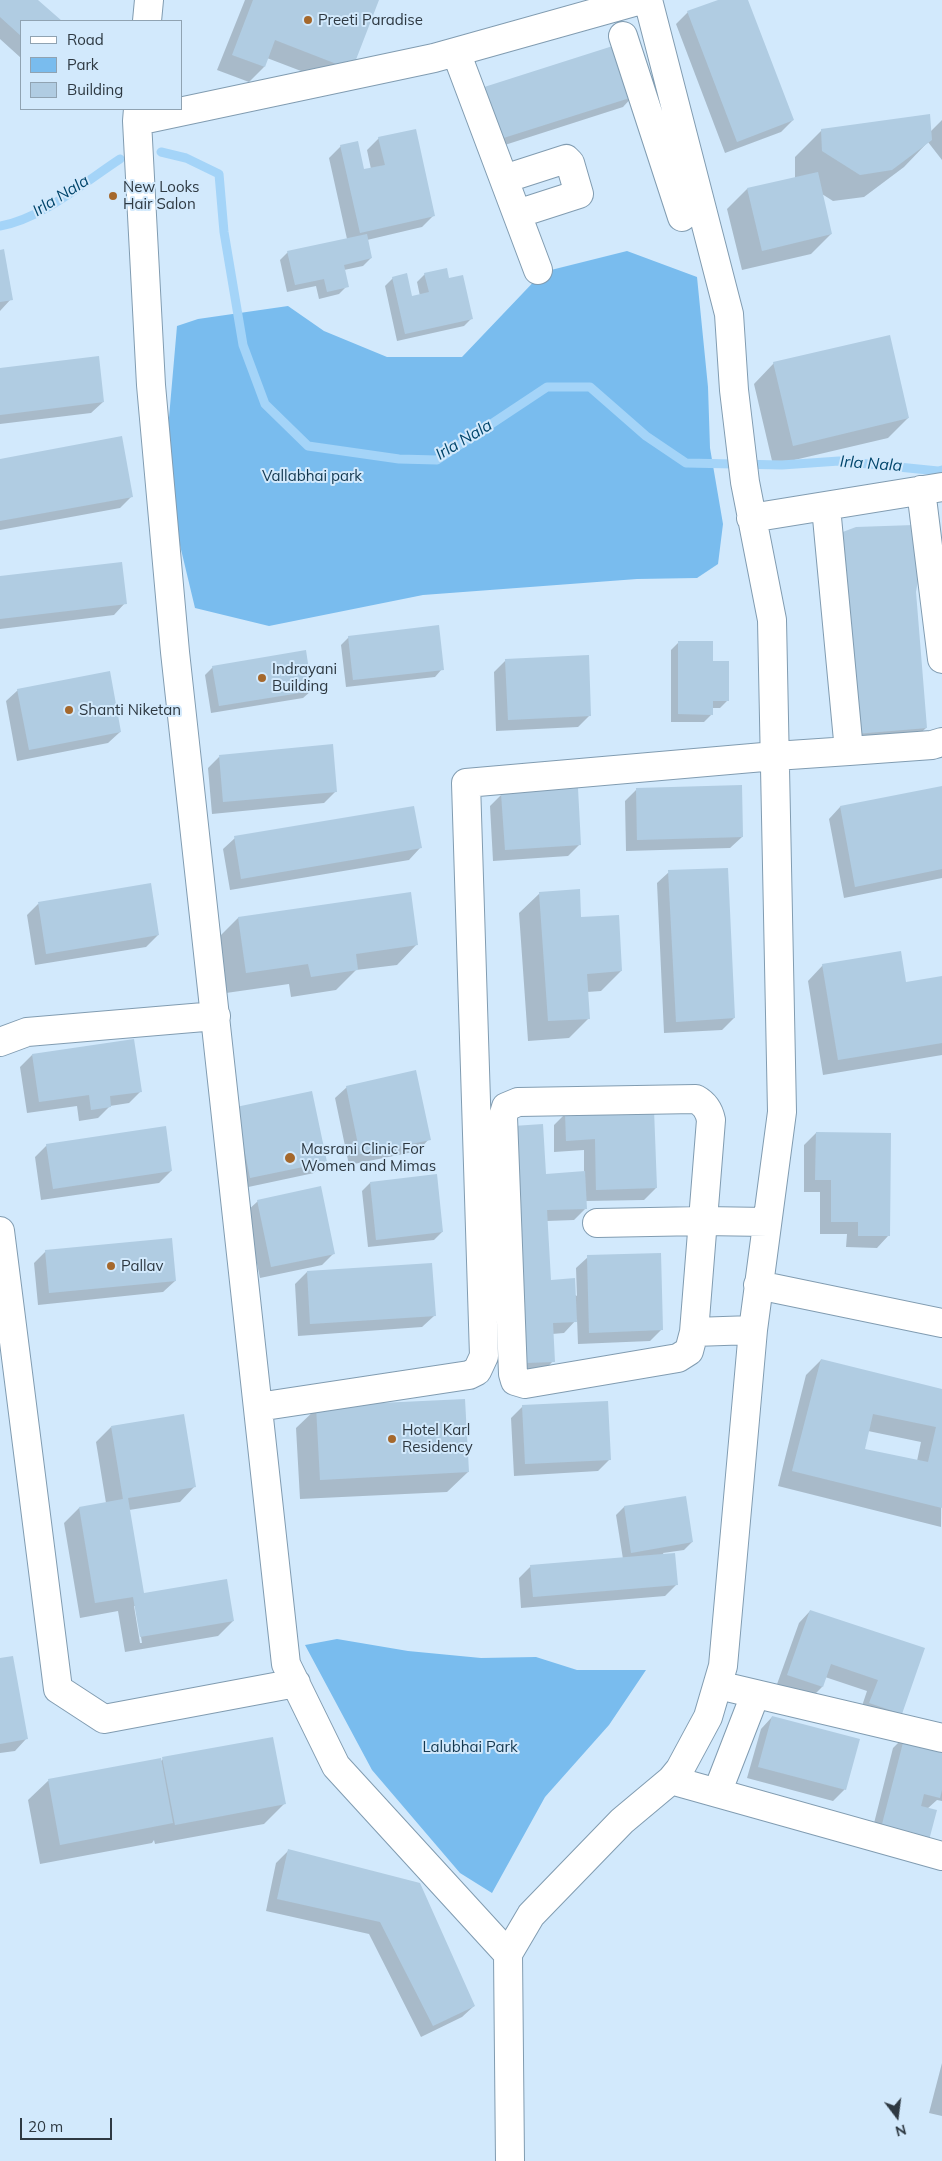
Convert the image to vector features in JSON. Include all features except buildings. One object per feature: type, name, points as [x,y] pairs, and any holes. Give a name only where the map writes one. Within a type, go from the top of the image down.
[{"type":"street","points":[[147,20],[149,0]]},
{"type":"street","points":[[182,106],[456,52],[641,0]]},
{"type":"street","points":[[648,0],[663,59],[685,197]]},
{"type":"street","points":[[510,2161],[508,1954],[531,1915],[557,1887],[622,1821],[671,1780],[686,1758],[708,1717],[723,1666],[753,1330],[782,1112],[772,620],[745,482],[734,390],[729,314],[685,197],[633,68],[623,36]]},
{"type":"street","points":[[456,52],[538,270]]},
{"type":"street","points":[[633,68],[663,59]]},
{"type":"street","points":[[162,110],[137,115],[151,385],[175,652],[286,1664],[336,1766],[508,1954]]},
{"type":"street","points":[[504,179],[566,159],[570,163],[579,194],[517,214]]},
{"type":"street","points":[[751,518],[931,489],[942,659]]},
{"type":"street","points":[[826,507],[849,751]]},
{"type":"street","points":[[258,1407],[469,1375],[477,1371],[484,1356],[466,783],[775,756],[932,745],[942,742]]},
{"type":"street","points":[[0,1042],[27,1032],[216,1016]]},
{"type":"street","points":[[696,1099],[702,1102],[710,1112],[711,1120],[703,1221],[694,1332],[689,1351],[678,1358],[525,1384],[515,1381],[513,1374],[503,1117],[506,1107],[518,1102],[696,1099]]},
{"type":"street","points":[[479,1216],[507,1215]]},
{"type":"street","points":[[597,1223],[767,1222]]},
{"type":"street","points":[[0,1231],[58,1689],[104,1719],[296,1683]]},
{"type":"street","points":[[758,1285],[942,1324]]},
{"type":"street","points":[[482,1322],[511,1321]]},
{"type":"street","points":[[694,1332],[753,1330]]},
{"type":"street","points":[[718,1685],[756,1696],[942,1738]]},
{"type":"street","points":[[722,1781],[756,1696]]},
{"type":"street","points":[[699,1734],[737,1743]]},
{"type":"street","points":[[686,1758],[722,1781],[942,1856]]},
{"type":"street","points":[[671,1780],[722,1781]]},
{"type":"green space","name":"Vallabhai park","points":[[627,251],[697,277],[708,387],[710,448],[723,524],[718,564],[697,578],[637,579],[423,595],[269,626],[195,608],[179,541],[168,429],[177,326],[198,319],[288,306],[324,331],[387,357],[462,357],[543,272]]},
{"type":"green space","name":"Lalubhai Park","points":[[337,1639],[408,1651],[481,1658],[536,1657],[577,1670],[646,1670],[609,1725],[545,1797],[492,1893],[460,1873],[372,1770],[305,1645]]},
{"type":"waterway","name":"Irla Nala","points":[[161,152],[186,158],[219,174],[224,232],[243,345],[265,404],[308,446],[399,459],[437,460],[547,387],[590,387],[646,436],[686,463],[782,465],[839,461],[942,470]]},
{"type":"waterway","name":"Irla Nala","points":[[0,226],[31,216],[47,208],[120,159]]},
{"type":"place","name":"Preeti Paradise","points":[[308,20]]},
{"type":"place","name":"New Looks Hair Salon","points":[[113,196]]},
{"type":"place","name":"Indrayani Building","points":[[262,678]]},
{"type":"place","name":"Shanti Niketan","points":[[69,710]]},
{"type":"place","name":"Masrani Clinic For Women and Mimas","points":[[290,1158]]},
{"type":"place","name":"Pallav","points":[[111,1266]]},
{"type":"place","name":"Hotel Karl Residency","points":[[392,1439]]}]
